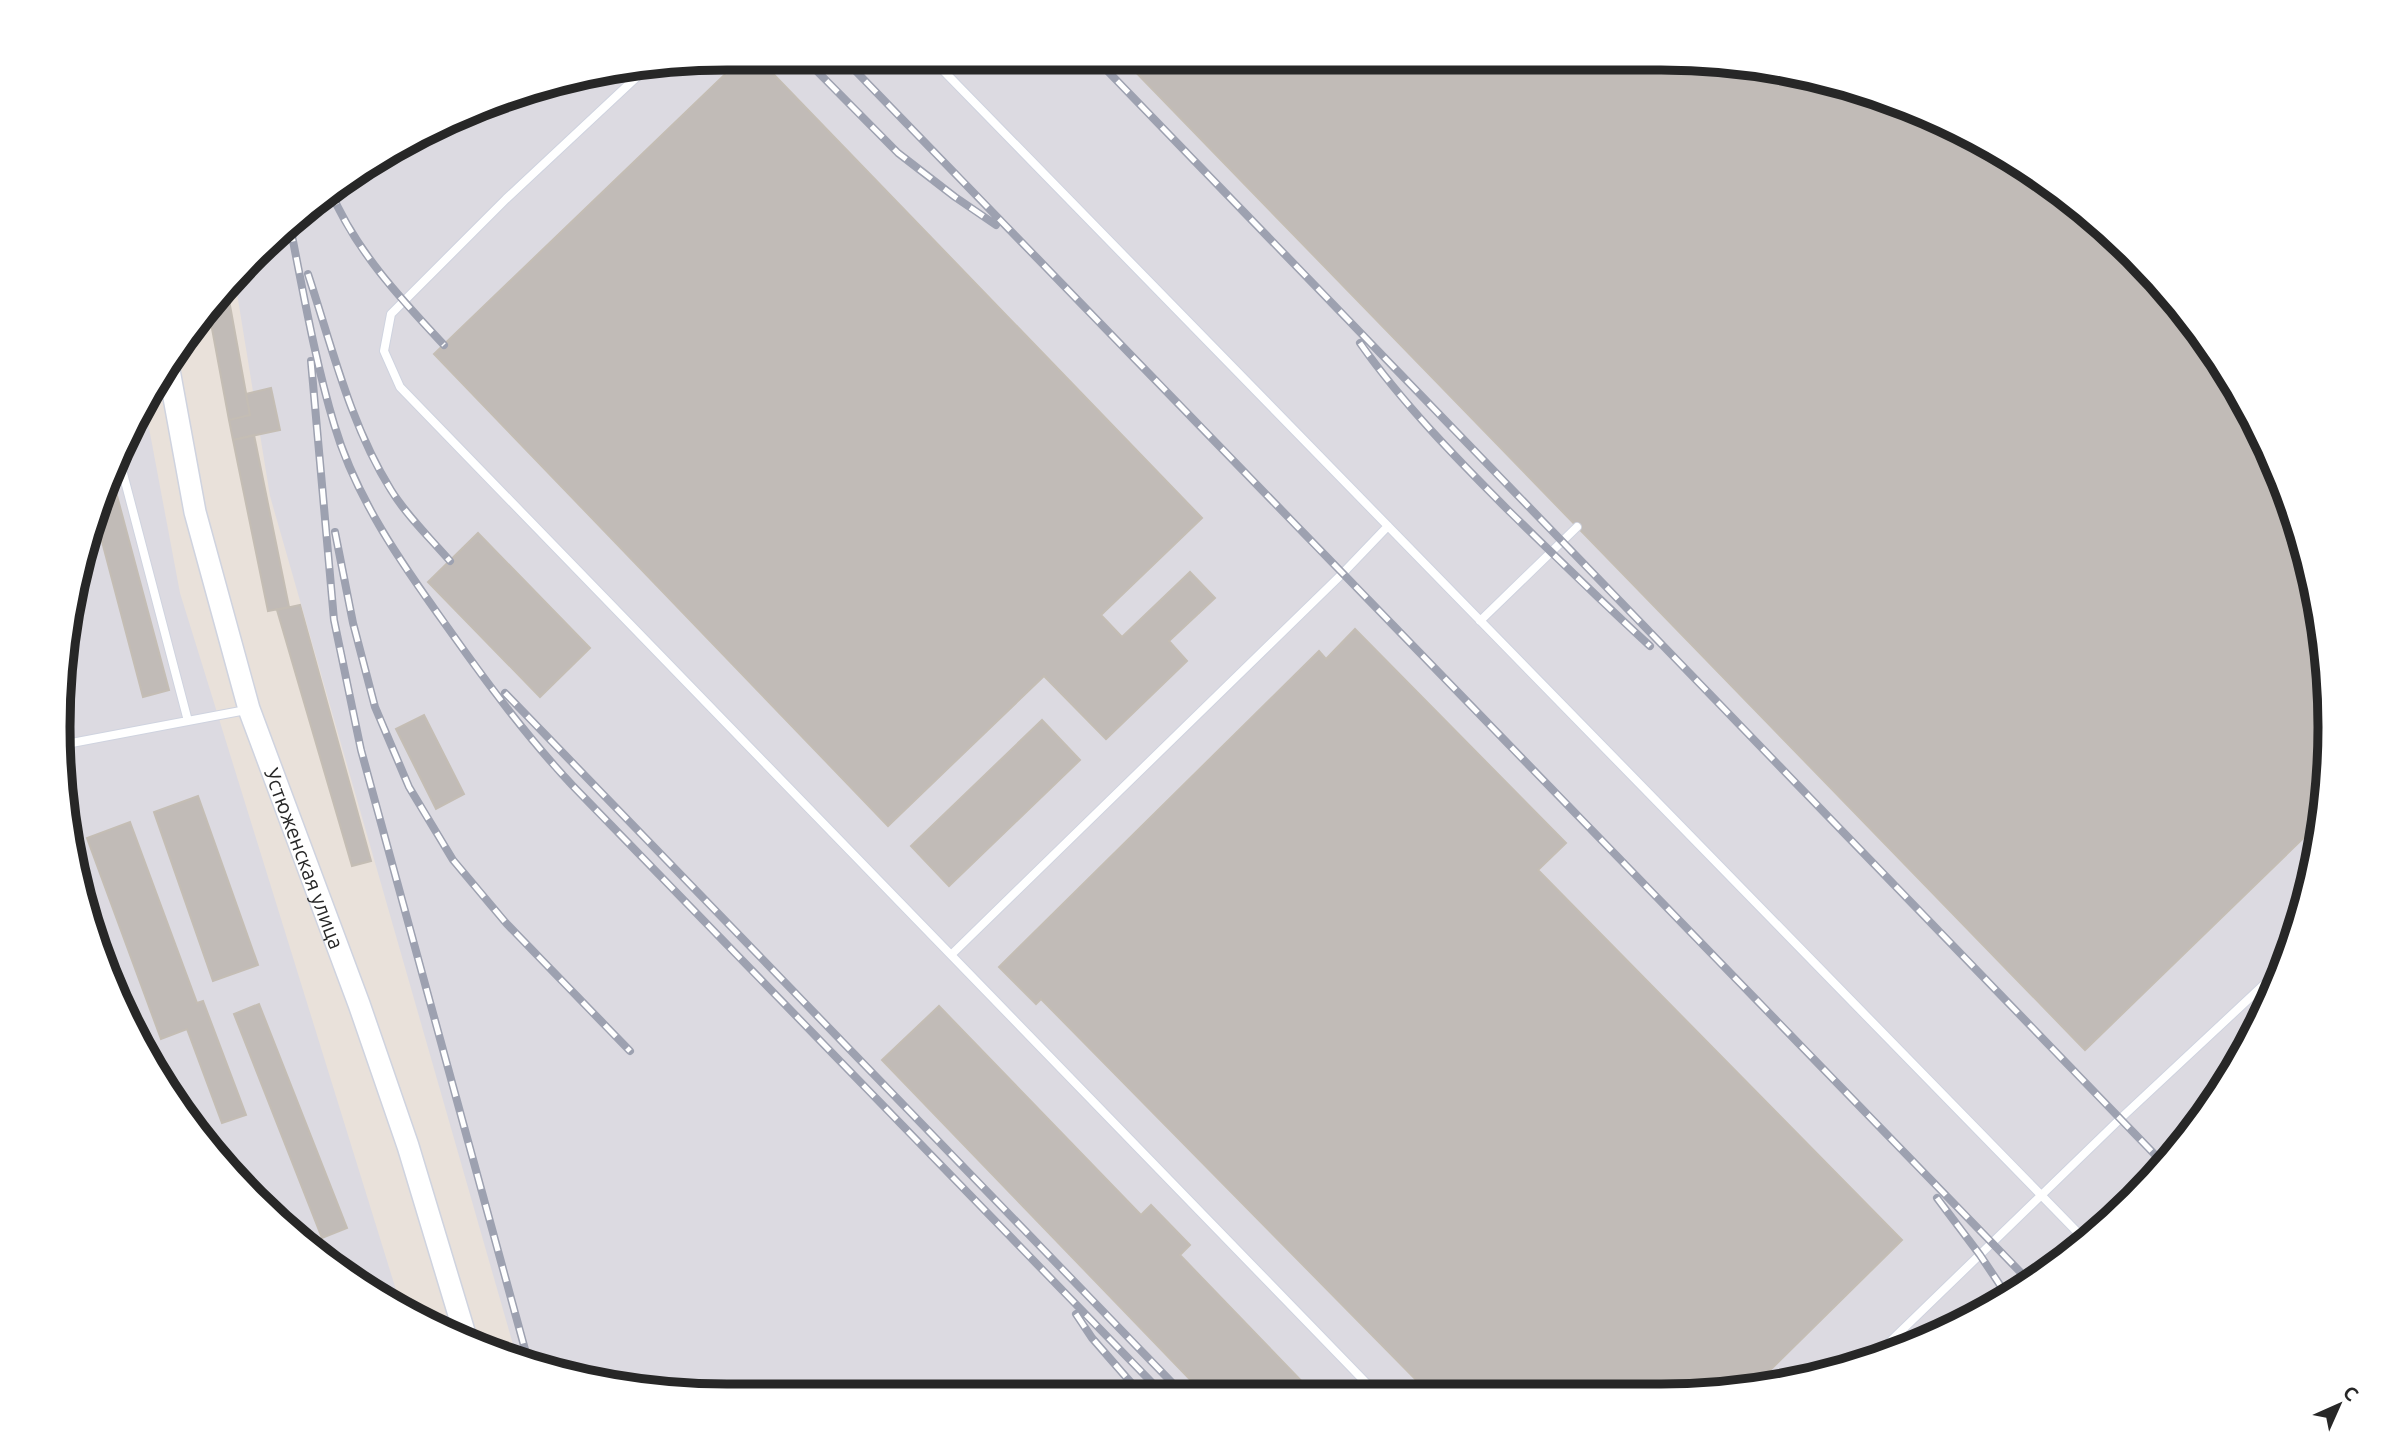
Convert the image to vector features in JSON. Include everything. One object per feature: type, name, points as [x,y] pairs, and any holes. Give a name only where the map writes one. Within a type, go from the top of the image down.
[{"type":"main road","name":"Устюженская улица","points":[[171,378],[195,512],[249,709],[359,1004],[408,1146],[463,1328]]},
{"type":"lane","points":[[943,70],[2079,1234]]},
{"type":"lane","points":[[637,77],[506,200],[391,314],[384,351],[400,387],[1367,1384]]},
{"type":"lane","points":[[122,471],[188,721]]},
{"type":"lane","points":[[952,954],[1388,526]]},
{"type":"lane","points":[[1480,621],[1577,527]]},
{"type":"lane","points":[[70,743],[249,709]]},
{"type":"lane","points":[[1888,1343],[2266,984]]},
{"type":"shaded area","points":[[727,70],[1661,70],[1747,76],[1831,92],[1872,105],[1912,120],[1990,158],[2061,206],[2094,233],[2126,262],[2182,327],[2207,362],[2250,436],[2268,476],[2296,557],[2317,684],[2317,770],[2312,813],[2296,897],[2268,978],[2250,1018],[2207,1092],[2155,1160],[2126,1192],[2094,1221],[2026,1273],[1952,1316],[1872,1349],[1789,1371],[1704,1383],[727,1384],[641,1378],[557,1362],[514,1348],[270,496],[236,290],[294,233],[327,206],[398,158],[476,120],[557,92],[641,76]]},
{"type":"shaded area","points":[[147,418],[180,593],[398,1296],[327,1248],[294,1221],[262,1192],[206,1127],[158,1056],[138,1018],[120,978],[92,897],[71,770],[71,684],[92,557],[120,476]]},
{"type":"building","points":[[730,70],[770,70],[1202,518],[1101,615],[1122,637],[1190,572],[1215,598],[1169,641],[1187,661],[1106,739],[1044,676],[888,826],[434,354]]},
{"type":"building","points":[[1134,70],[1661,70],[1704,71],[1789,83],[1872,105],[1912,120],[1990,158],[2061,206],[2126,262],[2182,327],[2207,362],[2250,436],[2268,476],[2296,557],[2312,641],[2317,684],[2317,770],[2309,833],[2085,1050]]},
{"type":"building","points":[[229,299],[250,415],[229,420],[211,321]]},
{"type":"building","points":[[271,388],[280,430],[233,440],[229,420],[250,415],[246,394]]},
{"type":"building","points":[[254,435],[289,607],[268,611],[233,440]]},
{"type":"building","points":[[115,489],[169,690],[143,697],[100,533]]},
{"type":"building","points":[[478,533],[590,648],[540,697],[428,582]]},
{"type":"building","points":[[300,605],[371,861],[352,866],[277,610]]},
{"type":"building","points":[[1355,629],[1566,843],[1538,870],[1902,1240],[1765,1375],[1704,1383],[1420,1384],[1041,999],[1036,1004],[999,967],[1319,651],[1326,659]]},
{"type":"building","points":[[424,715],[464,794],[436,809],[396,729]]},
{"type":"building","points":[[1042,720],[1080,760],[949,886],[911,846]]},
{"type":"building","points":[[198,796],[258,965],[213,981],[154,812]]},
{"type":"building","points":[[130,822],[197,1003],[203,1001],[246,1115],[222,1123],[187,1029],[161,1039],[87,838]]},
{"type":"building","points":[[259,1004],[347,1228],[322,1238],[234,1014]]},
{"type":"building","points":[[939,1006],[1141,1215],[1151,1205],[1190,1245],[1180,1255],[1304,1384],[1194,1384],[882,1060]]},
{"type":"railway","points":[[816,70],[898,153],[996,225]]},
{"type":"railway","points":[[855,70],[2023,1275]]},
{"type":"railway","points":[[1107,70],[2157,1157]]},
{"type":"railway","points":[[335,200],[365,253],[444,345]]},
{"type":"railway","points":[[292,235],[327,400],[343,452],[382,530],[431,604],[493,689],[573,786],[1153,1384]]},
{"type":"railway","points":[[308,274],[343,385],[364,439],[404,509],[450,561]]},
{"type":"railway","points":[[1360,343],[1394,388],[1451,451],[1527,529],[1650,646]]},
{"type":"railway","points":[[311,361],[334,620],[361,750],[526,1352]]},
{"type":"railway","points":[[335,532],[353,623],[375,707],[409,787],[453,860],[506,923],[630,1051]]},
{"type":"railway","points":[[505,693],[1173,1384]]},
{"type":"railway","points":[[1937,1198],[2002,1288]]},
{"type":"railway","points":[[1076,1314],[1092,1338],[1132,1384]]}]
